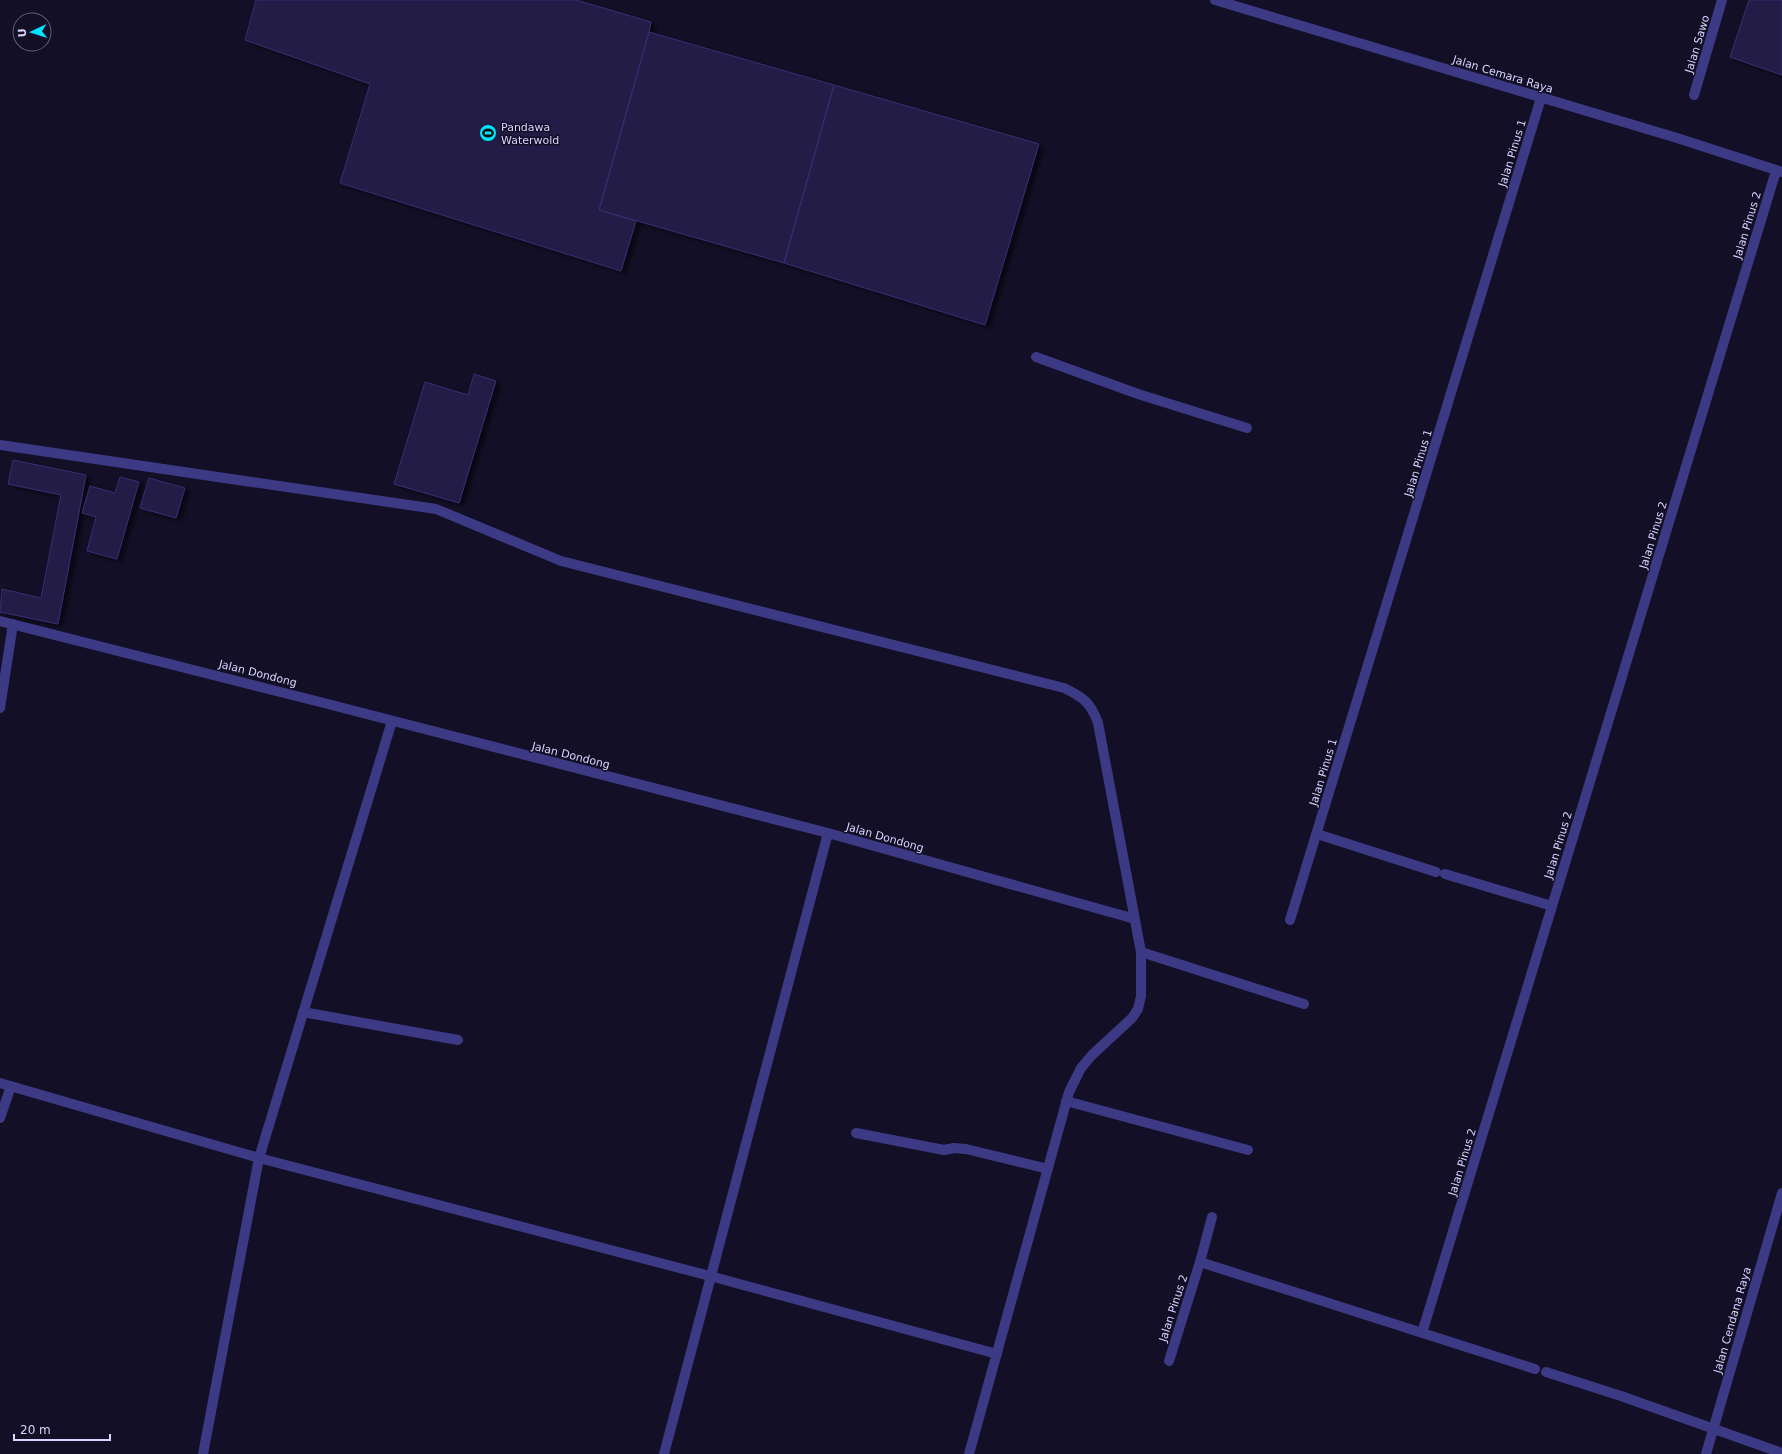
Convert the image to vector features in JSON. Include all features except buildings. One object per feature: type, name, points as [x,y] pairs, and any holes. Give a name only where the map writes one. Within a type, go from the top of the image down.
[{"type":"street","name":"Jalan Cemara Raya","points":[[1216,0],[1677,138],[1779,171]]},
{"type":"street","name":"Jalan Sawo","points":[[1694,95],[1722,0]]},
{"type":"street","name":"Jalan Pinus 1","points":[[1290,920],[1541,98]]},
{"type":"street","name":"Jalan Pinus 2","points":[[1422,1333],[1779,171]]},
{"type":"street","points":[[1036,357],[1138,394],[1247,428]]},
{"type":"street","points":[[0,446],[436,509],[561,561],[1064,688],[1077,694],[1086,701],[1094,710],[1098,723],[1135,919],[1141,952],[1141,996],[1138,1009],[1132,1018],[1092,1055],[1074,1078],[1066,1101],[969,1454]]},
{"type":"street","name":"Jalan Dondong","points":[[0,621],[828,833],[1135,919]]},
{"type":"street","points":[[0,708],[13,624]]},
{"type":"street","points":[[203,1454],[259,1158],[392,721]]},
{"type":"street","points":[[664,1454],[828,833]]},
{"type":"street","points":[[1317,834],[1552,906]]},
{"type":"street","points":[[1141,952],[1304,1004]]},
{"type":"street","points":[[303,1012],[458,1040]]},
{"type":"street","points":[[0,1083],[259,1158],[710,1276],[997,1354]]},
{"type":"street","points":[[0,1118],[11,1086]]},
{"type":"street","points":[[1066,1101],[1248,1150]]},
{"type":"street","points":[[856,1133],[944,1150],[954,1148],[966,1149],[1048,1169]]},
{"type":"street","name":"Jalan Cendana Raya","points":[[1706,1454],[1782,1193]]},
{"type":"street","name":"Jalan Pinus 2","points":[[1169,1361],[1200,1262],[1212,1217]]},
{"type":"street","points":[[1200,1262],[1535,1368]]},
{"type":"street","points":[[1546,1372],[1621,1396],[1713,1430],[1782,1453]]},
{"type":"place","name":"Pandawa Waterwold","points":[[488,133]]}]
